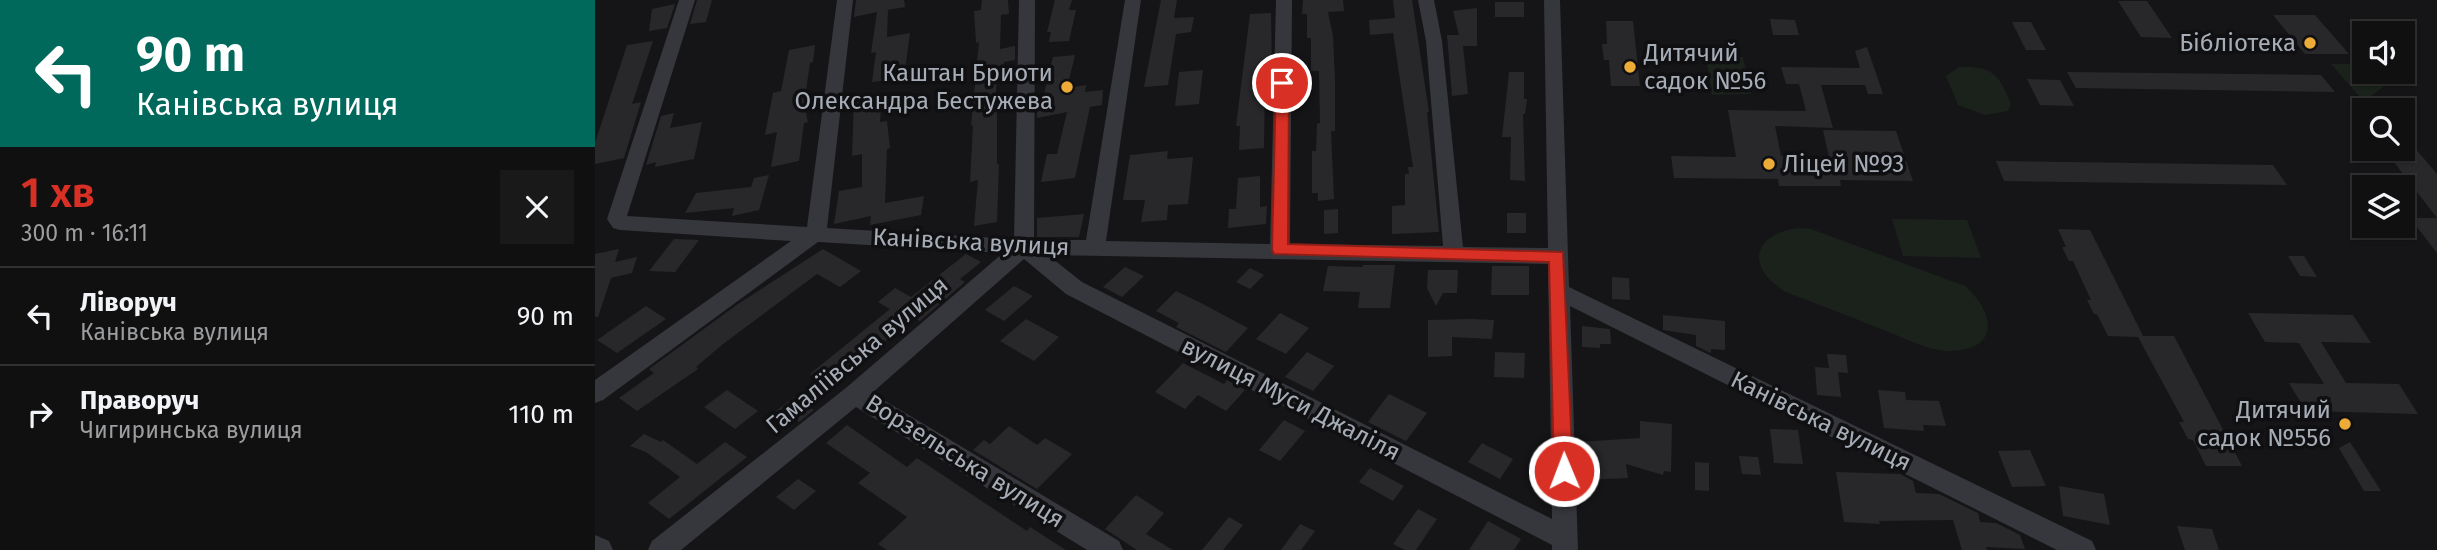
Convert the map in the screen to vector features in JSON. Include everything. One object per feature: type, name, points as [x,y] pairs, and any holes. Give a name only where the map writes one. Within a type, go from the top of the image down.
[{"type":"street","name":"Канівська вулиця","points":[[687,0],[617,219],[620,223],[1024,247],[1557,256]]},
{"type":"street","points":[[595,393],[816,233],[845,0]]},
{"type":"street","points":[[1024,247],[1027,0]]},
{"type":"street","points":[[1095,247],[1133,0]]},
{"type":"street","points":[[1280,250],[1284,0]]},
{"type":"street","points":[[1426,0],[1434,41],[1454,255]]},
{"type":"street","points":[[1552,0],[1565,545]]},
{"type":"street","name":"Гамаліївська вулиця","points":[[661,550],[855,394],[1024,247]]},
{"type":"street","name":"вулиця Муси Джаліля","points":[[1024,247],[1075,288],[1565,545]]},
{"type":"street","name":"Канівська вулиця","points":[[1559,291],[2083,550]]},
{"type":"street","name":"Ворзельська вулиця","points":[[855,394],[1110,550]]},
{"type":"street","points":[[595,547],[600,550]]},
{"type":"shaded area","points":[[1706,57],[1743,57],[1751,94],[1712,95]]},
{"type":"shaded area","points":[[2331,64],[2352,64],[2352,84],[2384,86],[2371,96],[2360,97]]},
{"type":"shaded area","points":[[1959,67],[1980,68],[1993,74],[2011,104],[2008,111],[1985,115],[1958,105],[1946,76]]},
{"type":"shaded area","points":[[1892,219],[1967,220],[1981,258],[1903,256]]},
{"type":"shaded area","points":[[1800,228],[1811,229],[1965,286],[1983,308],[1987,319],[1984,338],[1964,350],[1933,349],[1786,292],[1764,272],[1760,252],[1772,237]]},
{"type":"building","points":[[697,0],[712,0],[706,22],[690,24]]},
{"type":"building","points":[[856,0],[904,0],[905,7],[888,10],[887,37],[910,33],[904,78],[872,82],[876,52],[871,53],[877,12],[854,17]]},
{"type":"building","points":[[982,0],[1008,0],[1009,14],[1001,15],[1000,49],[1015,46],[1015,60],[1004,62],[1003,71],[997,72],[997,222],[974,226],[978,180],[970,182],[973,125],[971,126],[979,42],[976,43],[974,11],[981,10]]},
{"type":"building","points":[[1055,0],[1072,0],[1069,10],[1076,10],[1069,41],[1049,42],[1051,32],[1047,32]]},
{"type":"building","points":[[1161,0],[1177,0],[1174,18],[1194,17],[1191,32],[1176,34],[1168,85],[1144,87]]},
{"type":"building","points":[[1303,0],[1343,0],[1344,11],[1328,12],[1333,36],[1335,80],[1335,131],[1331,131],[1334,199],[1318,201],[1318,193],[1312,193],[1312,151],[1316,151],[1317,124],[1320,123],[1319,71],[1311,71],[1311,38],[1307,38],[1307,14],[1302,14]]},
{"type":"building","points":[[1393,0],[1412,0],[1429,112],[1439,232],[1392,234],[1392,206],[1405,205],[1405,174],[1409,174],[1408,167],[1413,167],[1393,33],[1370,35],[1369,20],[1395,18]]},
{"type":"building","points":[[2118,1],[2147,1],[2172,38],[2141,37]]},
{"type":"building","points":[[1495,2],[1524,2],[1524,17],[1495,17]]},
{"type":"building","points":[[675,4],[667,28],[649,31],[652,9]]},
{"type":"building","points":[[1477,8],[1477,46],[1463,46],[1468,94],[1452,96],[1447,35],[1459,35],[1453,11]]},
{"type":"building","points":[[1271,13],[1272,70],[1271,77],[1265,77],[1264,148],[1239,150],[1240,126],[1236,126],[1250,14]]},
{"type":"building","points":[[2273,15],[2315,15],[2349,54],[2305,54]]},
{"type":"building","points":[[1770,19],[1795,20],[1799,35],[1773,35]]},
{"type":"building","points":[[1606,21],[1633,21],[1640,86],[1611,86],[1609,60],[1604,60],[1602,44],[1607,44]]},
{"type":"building","points":[[2012,22],[2031,22],[2046,50],[2026,50]]},
{"type":"building","points":[[653,41],[632,104],[641,102],[624,158],[595,164],[595,143],[627,45]]},
{"type":"building","points":[[815,45],[804,104],[808,122],[804,123],[799,161],[771,167],[777,132],[765,135],[773,93],[781,91],[789,50]]},
{"type":"building","points":[[1867,47],[1883,94],[1868,94],[1865,85],[1821,85],[1833,128],[1775,126],[1781,156],[1829,157],[1823,130],[1896,131],[1913,181],[1840,180],[1841,186],[1779,186],[1778,179],[1674,178],[1671,156],[1736,157],[1728,110],[1806,111],[1799,84],[1786,84],[1781,67],[1860,68],[1855,51]]},
{"type":"building","points":[[1075,55],[1067,88],[1086,85],[1085,92],[1103,90],[1102,105],[1090,107],[1075,178],[1041,182],[1047,154],[1057,154],[1067,112],[1037,118],[1037,96],[1044,94],[1053,57]]},
{"type":"building","points":[[1203,70],[1199,104],[1175,106],[1179,72]]},
{"type":"building","points":[[1509,72],[1524,72],[1524,99],[1527,99],[1523,114],[1525,181],[1510,180],[1511,137],[1502,137]]},
{"type":"building","points":[[2067,72],[2321,75],[2335,92],[2076,88]]},
{"type":"building","points":[[2027,79],[2060,80],[2074,106],[2040,105]]},
{"type":"building","points":[[882,96],[880,122],[887,121],[890,148],[887,149],[885,203],[924,196],[921,215],[870,225],[871,216],[834,224],[839,191],[862,187],[862,154],[852,156],[854,101]]},
{"type":"building","points":[[674,113],[670,128],[702,122],[694,159],[655,167],[656,162],[646,165],[661,116]]},
{"type":"building","points":[[2415,148],[2437,174],[2437,218],[2415,189],[2415,175],[2404,175],[2393,161],[2415,161]]},
{"type":"building","points":[[1168,151],[1167,159],[1193,157],[1188,204],[1168,205],[1167,220],[1141,222],[1145,200],[1123,200],[1130,155]]},
{"type":"building","points":[[1996,161],[2273,165],[2287,185],[2004,181]]},
{"type":"building","points":[[769,175],[759,210],[732,216],[734,208],[685,213],[696,193],[751,187],[754,178]]},
{"type":"building","points":[[1260,176],[1260,207],[1267,206],[1266,224],[1228,228],[1229,209],[1236,209],[1238,178]]},
{"type":"building","points":[[1338,209],[1338,233],[1324,234],[1324,210]]},
{"type":"building","points":[[1507,213],[1526,213],[1526,233],[1507,233]]},
{"type":"building","points":[[1084,214],[1079,237],[1037,237],[1037,218]]},
{"type":"building","points":[[2415,218],[2437,218],[2437,253],[2415,224]]},
{"type":"building","points":[[2058,229],[2090,230],[2143,336],[2174,336],[2242,466],[2206,466],[2193,440],[2188,439],[2179,422],[2184,422],[2138,337],[2108,336],[2097,314],[2094,314],[2087,300],[2091,300],[2073,261],[2069,261],[2062,247],[2066,247]]},
{"type":"building","points":[[674,239],[699,240],[675,272],[649,271]]},
{"type":"building","points":[[619,249],[615,262],[637,257],[632,273],[611,278],[598,317],[595,317],[595,254]]},
{"type":"building","points":[[823,249],[861,271],[840,287],[817,274],[723,344],[696,367],[698,369],[637,411],[619,398],[654,373],[649,369],[738,304]]},
{"type":"building","points":[[966,254],[981,262],[960,279],[965,282],[920,321],[913,318],[876,349],[872,346],[842,370],[846,373],[829,386],[810,374],[890,309],[878,302],[895,288],[911,297]]},
{"type":"building","points":[[2288,256],[2304,256],[2317,277],[2300,276]]},
{"type":"building","points":[[1395,265],[1390,308],[1358,308],[1360,292],[1323,291],[1328,266]]},
{"type":"building","points":[[1492,266],[1529,266],[1529,295],[1491,295]]},
{"type":"building","points":[[1125,267],[1144,276],[1122,297],[1103,287]]},
{"type":"building","points":[[1250,268],[1264,275],[1250,289],[1236,282]]},
{"type":"building","points":[[1428,270],[1458,270],[1457,293],[1443,293],[1436,306],[1427,288]]},
{"type":"building","points":[[1612,277],[1629,278],[1630,300],[1612,299]]},
{"type":"building","points":[[1014,286],[1033,296],[1004,321],[985,310]]},
{"type":"building","points":[[1176,291],[1248,328],[1226,352],[1176,327],[1179,323],[1156,311]]},
{"type":"building","points":[[646,306],[666,319],[617,353],[597,340]]},
{"type":"building","points":[[1280,313],[1309,328],[1286,354],[1256,339]]},
{"type":"building","points":[[2248,313],[2353,315],[2371,343],[2321,342],[2346,383],[2399,384],[2418,414],[2306,411],[2289,383],[2324,384],[2299,343],[2265,342]]},
{"type":"building","points":[[1663,315],[1725,321],[1725,350],[1711,349],[1711,353],[1696,346],[1696,335],[1663,330]]},
{"type":"building","points":[[1026,319],[1059,337],[1034,361],[1000,341]]},
{"type":"building","points":[[1428,320],[1494,320],[1492,339],[1452,337],[1452,356],[1428,357]]},
{"type":"building","points":[[1582,326],[1610,329],[1611,344],[1600,344],[1600,348],[1582,347]]},
{"type":"building","points":[[1307,352],[1334,366],[1313,391],[1285,377]]},
{"type":"building","points":[[1495,352],[1525,353],[1524,378],[1494,377]]},
{"type":"building","points":[[1827,354],[1846,355],[1848,373],[1838,372],[1841,397],[1817,395],[1815,367],[1829,368]]},
{"type":"building","points":[[1183,363],[1224,384],[1227,380],[1245,390],[1226,411],[1198,395],[1185,409],[1155,392]]},
{"type":"building","points":[[727,390],[758,411],[735,429],[704,407]]},
{"type":"building","points":[[1878,390],[1905,392],[1906,400],[1939,401],[1946,426],[1923,425],[1924,431],[1884,428]]},
{"type":"building","points":[[1389,394],[1427,413],[1406,441],[1368,422]]},
{"type":"building","points":[[794,397],[814,410],[799,422],[792,417],[788,420],[776,411]]},
{"type":"building","points":[[1284,420],[1305,431],[1280,461],[1259,450]]},
{"type":"building","points":[[1640,421],[1672,424],[1671,472],[1664,471],[1663,475],[1626,464],[1628,478],[1583,480],[1578,442],[1640,438]]},
{"type":"building","points":[[847,425],[907,467],[917,458],[1027,531],[1030,527],[1066,550],[887,550],[878,544],[907,517],[858,483],[870,473],[826,443]]},
{"type":"building","points":[[1009,426],[1037,445],[1045,438],[1072,454],[1037,489],[973,450],[984,440],[990,444]]},
{"type":"building","points":[[1770,429],[1798,430],[1803,464],[1774,463]]},
{"type":"building","points":[[644,434],[661,442],[663,440],[697,464],[725,442],[747,457],[669,519],[648,503],[680,477],[646,452],[630,446]]},
{"type":"building","points":[[2350,442],[2381,491],[2364,491],[2339,448]]},
{"type":"building","points":[[1482,443],[1513,459],[1500,479],[1468,462]]},
{"type":"building","points":[[2030,450],[2046,486],[2012,487],[1998,451]]},
{"type":"building","points":[[1739,456],[1758,457],[1761,475],[1742,474]]},
{"type":"building","points":[[1695,462],[1709,463],[1709,491],[1695,490]]},
{"type":"building","points":[[1370,468],[1404,486],[1393,501],[1359,482]]},
{"type":"building","points":[[1836,472],[1900,474],[1913,481],[1916,493],[1939,494],[1978,513],[1980,522],[1996,523],[2020,535],[2025,549],[1986,547],[1987,550],[1962,550],[1953,520],[1879,521],[1880,524],[1844,522]]},
{"type":"building","points":[[798,479],[816,491],[794,510],[776,497]]},
{"type":"building","points":[[2059,486],[2104,494],[2110,525],[2063,516]]},
{"type":"building","points":[[1136,495],[1164,513],[1146,534],[1173,550],[1137,550],[1105,529]]},
{"type":"building","points":[[1418,509],[1437,519],[1416,550],[1405,550],[1393,544]]},
{"type":"building","points":[[1229,517],[1243,525],[1223,550],[1202,550]]},
{"type":"building","points":[[1488,521],[1521,539],[1514,550],[1469,550]]},
{"type":"building","points":[[1300,524],[1315,531],[1301,550],[1281,550]]},
{"type":"building","points":[[2177,526],[2212,529],[2219,550],[2185,550]]},
{"type":"place","name":"Бібліотека","points":[[2310,43]]},
{"type":"place","name":"Дитячий садок №56","points":[[1630,67]]},
{"type":"place","name":"Каштан Бриоти Олександра Бестужева","points":[[1067,87]]},
{"type":"place","name":"Ліцей №93","points":[[1769,164]]},
{"type":"place","name":"Дитячий садок №556","points":[[2345,424]]},
{"type":"route","points":[[1282,83],[1280,250],[1557,256],[1564,471]]}]
